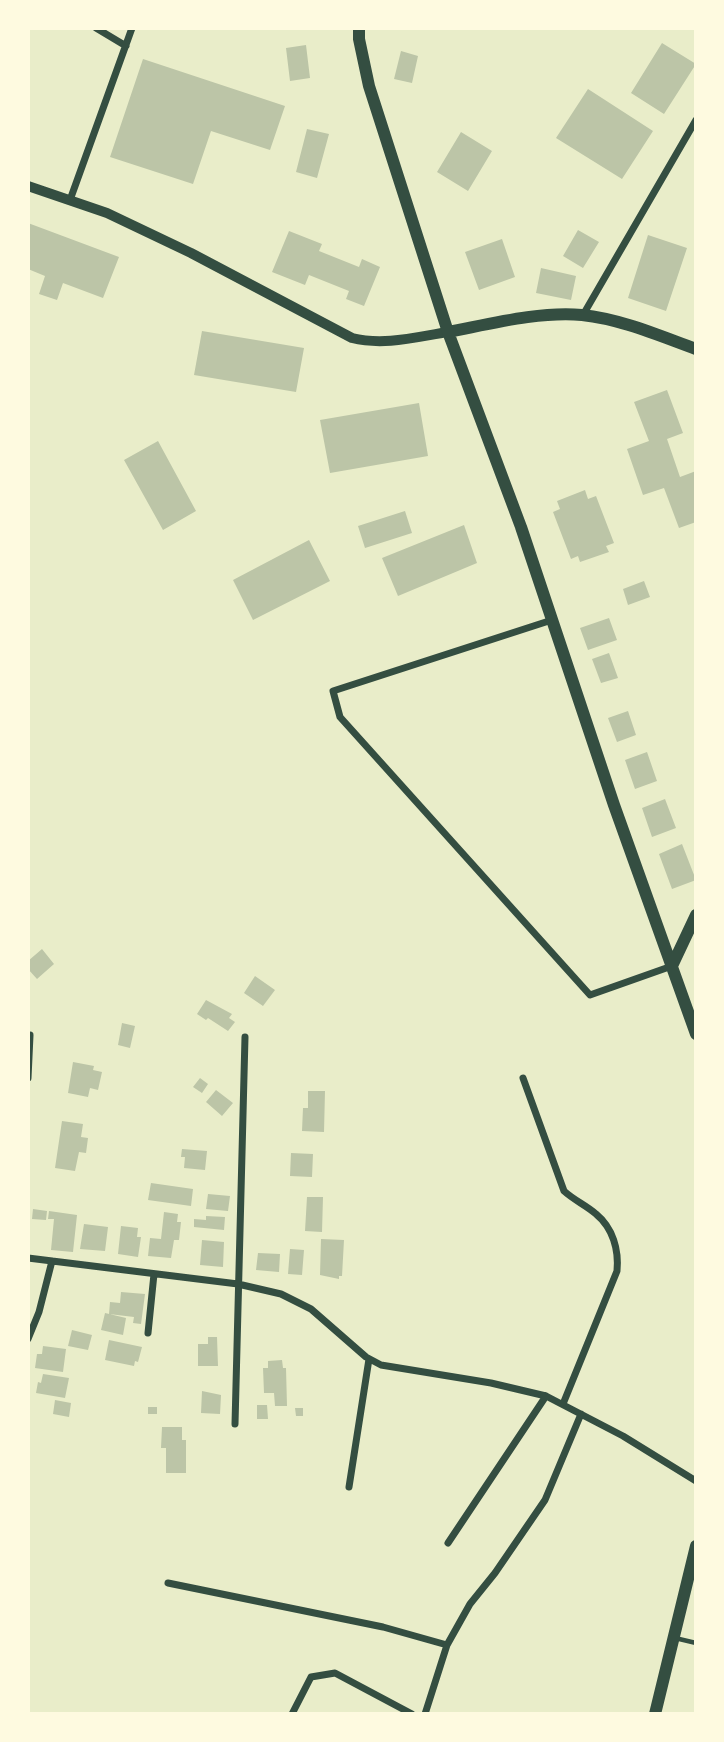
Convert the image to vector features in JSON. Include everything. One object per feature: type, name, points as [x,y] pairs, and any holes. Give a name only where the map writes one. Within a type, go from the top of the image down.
[{"type":"main road","points":[[359,28],[369,86],[448,332],[522,527],[614,805],[696,1034]]},
{"type":"main road","points":[[448,332],[521,319],[583,315],[634,327],[696,349]]},
{"type":"main road","points":[[672,966],[696,915]]},
{"type":"main road","points":[[656,1714],[696,1546]]},
{"type":"street","points":[[96,28],[125,46]]},
{"type":"street","points":[[70,200],[132,28]]},
{"type":"street","points":[[583,315],[696,120]]},
{"type":"street","points":[[28,186],[107,213],[191,253],[352,338],[368,342],[391,341],[448,332]]},
{"type":"street","points":[[552,620],[333,691],[340,717],[590,995],[672,966]]},
{"type":"street","points":[[28,1078],[30,1035]]},
{"type":"street","points":[[236,1424],[246,1037]]},
{"type":"street","points":[[523,1078],[558,1181],[573,1201],[596,1213],[614,1239],[618,1255],[618,1271],[563,1404]]},
{"type":"street","points":[[28,1258],[238,1284],[281,1294],[301,1303],[330,1322],[369,1359],[386,1366],[491,1383],[546,1396],[644,1448],[696,1481]]},
{"type":"street","points":[[28,1339],[39,1312],[52,1261]]},
{"type":"street","points":[[148,1333],[154,1274]]},
{"type":"street","points":[[349,1487],[369,1359]]},
{"type":"street","points":[[448,1543],[546,1396]]},
{"type":"street","points":[[425,1714],[447,1645],[470,1604],[495,1573],[545,1500],[581,1414]]},
{"type":"street","points":[[168,1583],[383,1627],[447,1645]]},
{"type":"street","points":[[292,1714],[311,1676],[335,1672],[411,1714]]},
{"type":"lane","points":[[675,1637],[696,1643]]},
{"type":"building","points":[[662,43],[696,64],[664,114],[631,93]]},
{"type":"building","points":[[306,45],[310,78],[290,81],[286,48]]},
{"type":"building","points":[[401,51],[418,56],[412,83],[394,79]]},
{"type":"building","points":[[143,59],[285,106],[270,150],[211,131],[193,184],[110,157]]},
{"type":"building","points":[[588,89],[653,131],[622,179],[556,138]]},
{"type":"building","points":[[307,129],[329,134],[317,178],[296,172]]},
{"type":"building","points":[[461,132],[492,151],[468,191],[437,172]]},
{"type":"building","points":[[28,223],[119,257],[103,298],[63,283],[57,300],[39,294],[45,276],[28,269]]},
{"type":"building","points":[[578,230],[599,242],[583,268],[563,256]]},
{"type":"building","points":[[289,231],[322,244],[319,251],[359,267],[362,259],[380,267],[364,306],[346,299],[349,291],[309,275],[305,285],[272,272]]},
{"type":"building","points":[[648,235],[687,248],[666,311],[628,298]]},
{"type":"building","points":[[502,239],[515,277],[479,290],[465,252]]},
{"type":"building","points":[[541,268],[576,276],[571,300],[536,293]]},
{"type":"building","points":[[202,331],[304,348],[296,392],[194,375]]},
{"type":"building","points":[[667,390],[683,433],[667,439],[680,477],[696,471],[696,522],[679,528],[664,488],[643,495],[627,449],[649,441],[634,402]]},
{"type":"building","points":[[419,403],[428,456],[330,473],[320,420]]},
{"type":"building","points":[[158,441],[196,511],[163,530],[124,460]]},
{"type":"building","points":[[585,490],[588,499],[596,496],[614,543],[606,546],[609,552],[580,562],[578,556],[571,559],[553,512],[560,509],[557,501]]},
{"type":"building","points":[[405,511],[412,533],[365,548],[358,526]]},
{"type":"building","points":[[464,525],[477,563],[398,596],[382,558]]},
{"type":"building","points":[[309,540],[330,581],[253,620],[233,580]]},
{"type":"building","points":[[644,581],[650,597],[628,605],[623,589]]},
{"type":"building","points":[[609,618],[617,640],[588,650],[580,628]]},
{"type":"building","points":[[609,653],[618,678],[601,683],[592,659]]},
{"type":"building","points":[[628,711],[636,735],[617,742],[608,718]]},
{"type":"building","points":[[647,752],[657,781],[635,789],[625,760]]},
{"type":"building","points":[[665,799],[676,828],[652,837],[642,808]]},
{"type":"building","points":[[682,844],[696,880],[672,889],[659,854]]},
{"type":"building","points":[[42,949],[54,964],[37,979],[28,969],[28,961]]},
{"type":"building","points":[[255,976],[275,990],[263,1006],[244,993]]},
{"type":"building","points":[[206,1000],[232,1014],[229,1018],[235,1022],[228,1031],[197,1014]]},
{"type":"building","points":[[122,1023],[135,1026],[130,1048],[118,1045]]},
{"type":"building","points":[[73,1062],[94,1066],[93,1070],[102,1072],[98,1090],[90,1088],[88,1097],[68,1093]]},
{"type":"building","points":[[200,1078],[208,1084],[202,1093],[193,1087]]},
{"type":"building","points":[[216,1090],[233,1103],[222,1116],[206,1102]]},
{"type":"building","points":[[308,1091],[325,1091],[324,1132],[302,1131],[303,1108],[308,1108]]},
{"type":"building","points":[[62,1121],[83,1124],[81,1137],[88,1138],[86,1153],[79,1152],[75,1171],[55,1168]]},
{"type":"building","points":[[182,1149],[207,1151],[205,1170],[184,1168],[185,1157],[181,1157]]},
{"type":"building","points":[[291,1153],[313,1154],[312,1177],[290,1176]]},
{"type":"building","points":[[151,1183],[193,1189],[191,1206],[148,1200]]},
{"type":"building","points":[[208,1194],[230,1196],[228,1211],[206,1209]]},
{"type":"building","points":[[307,1197],[323,1197],[322,1232],[305,1231]]},
{"type":"building","points":[[33,1209],[47,1211],[46,1220],[32,1219]]},
{"type":"building","points":[[49,1211],[77,1215],[73,1252],[51,1250],[54,1219],[48,1219]]},
{"type":"building","points":[[164,1212],[178,1214],[177,1222],[181,1222],[179,1240],[174,1240],[171,1258],[148,1256],[150,1238],[161,1239]]},
{"type":"building","points":[[206,1216],[225,1217],[224,1230],[194,1227],[194,1219],[206,1220]]},
{"type":"building","points":[[84,1224],[108,1227],[105,1251],[80,1249]]},
{"type":"building","points":[[121,1226],[138,1228],[137,1237],[141,1237],[138,1257],[118,1254]]},
{"type":"building","points":[[321,1239],[344,1240],[342,1276],[339,1276],[339,1279],[320,1275]]},
{"type":"building","points":[[202,1240],[224,1242],[223,1267],[200,1265]]},
{"type":"building","points":[[290,1249],[304,1250],[302,1275],[288,1274]]},
{"type":"building","points":[[258,1253],[280,1254],[279,1272],[256,1270]]},
{"type":"building","points":[[121,1292],[145,1294],[141,1324],[133,1323],[134,1317],[109,1314],[110,1302],[120,1303]]},
{"type":"building","points":[[105,1313],[126,1318],[123,1335],[101,1330]]},
{"type":"building","points":[[72,1330],[92,1335],[88,1350],[68,1346]]},
{"type":"building","points":[[208,1337],[217,1337],[218,1366],[198,1366],[198,1344],[208,1344]]},
{"type":"building","points":[[109,1340],[142,1347],[138,1362],[135,1361],[134,1366],[105,1360]]},
{"type":"building","points":[[43,1346],[66,1349],[63,1372],[35,1368],[37,1354],[42,1354]]},
{"type":"building","points":[[282,1360],[283,1368],[286,1368],[287,1406],[275,1406],[274,1393],[264,1393],[263,1368],[268,1368],[268,1361]]},
{"type":"building","points":[[43,1374],[69,1378],[65,1398],[36,1393]]},
{"type":"building","points":[[202,1391],[221,1395],[220,1414],[201,1413]]},
{"type":"building","points":[[55,1400],[71,1403],[69,1417],[53,1414]]},
{"type":"building","points":[[257,1405],[267,1405],[268,1419],[257,1419]]},
{"type":"building","points":[[148,1407],[157,1407],[157,1414],[148,1414]]},
{"type":"building","points":[[295,1408],[303,1408],[303,1416],[296,1416]]},
{"type":"building","points":[[162,1427],[182,1427],[182,1440],[186,1440],[186,1473],[166,1473],[166,1448],[161,1448]]}]
